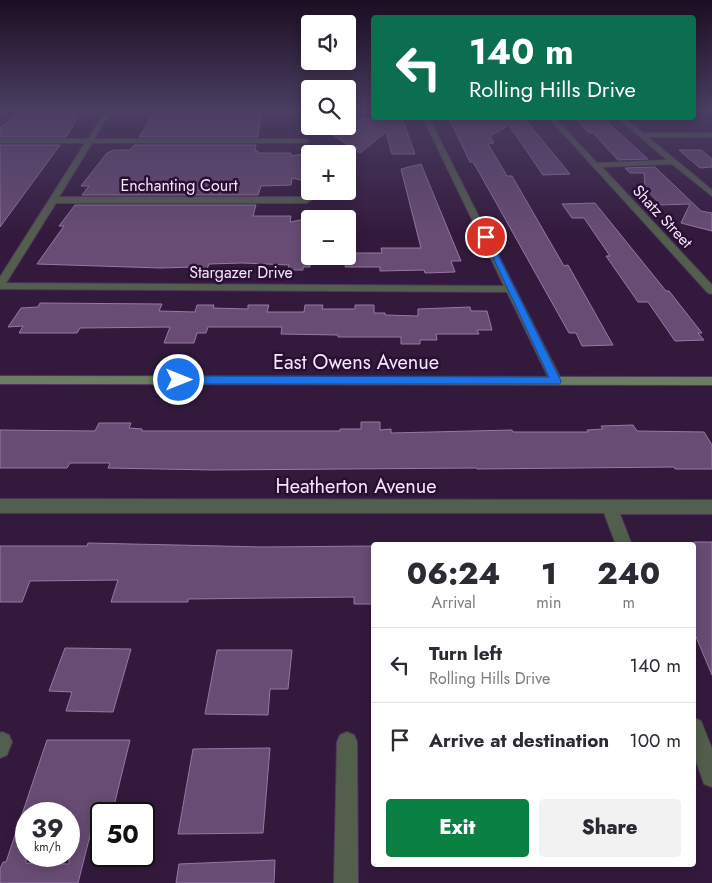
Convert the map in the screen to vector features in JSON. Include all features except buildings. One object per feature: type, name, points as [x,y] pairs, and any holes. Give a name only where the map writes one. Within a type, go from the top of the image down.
[{"type":"main road","name":"East Owens Avenue","points":[[0,380],[712,381]]},
{"type":"street","points":[[0,285],[82,151]]},
{"type":"street","points":[[443,151],[556,381]]},
{"type":"street","name":"Shatz Street","points":[[583,151],[712,291]]},
{"type":"street","points":[[661,151],[712,194]]},
{"type":"street","points":[[596,165],[673,162]]},
{"type":"street","name":"Enchanting Court","points":[[52,200],[301,200]]},
{"type":"street","name":"Stargazer Drive","points":[[0,285],[511,289]]},
{"type":"street","name":"Heatherton Avenue","points":[[0,506],[712,507]]},
{"type":"street","points":[[609,506],[623,542]]},
{"type":"street","points":[[696,733],[712,776]]},
{"type":"street","points":[[346,742],[346,883]]},
{"type":"route","points":[[179,380],[556,381],[486,237]]}]
